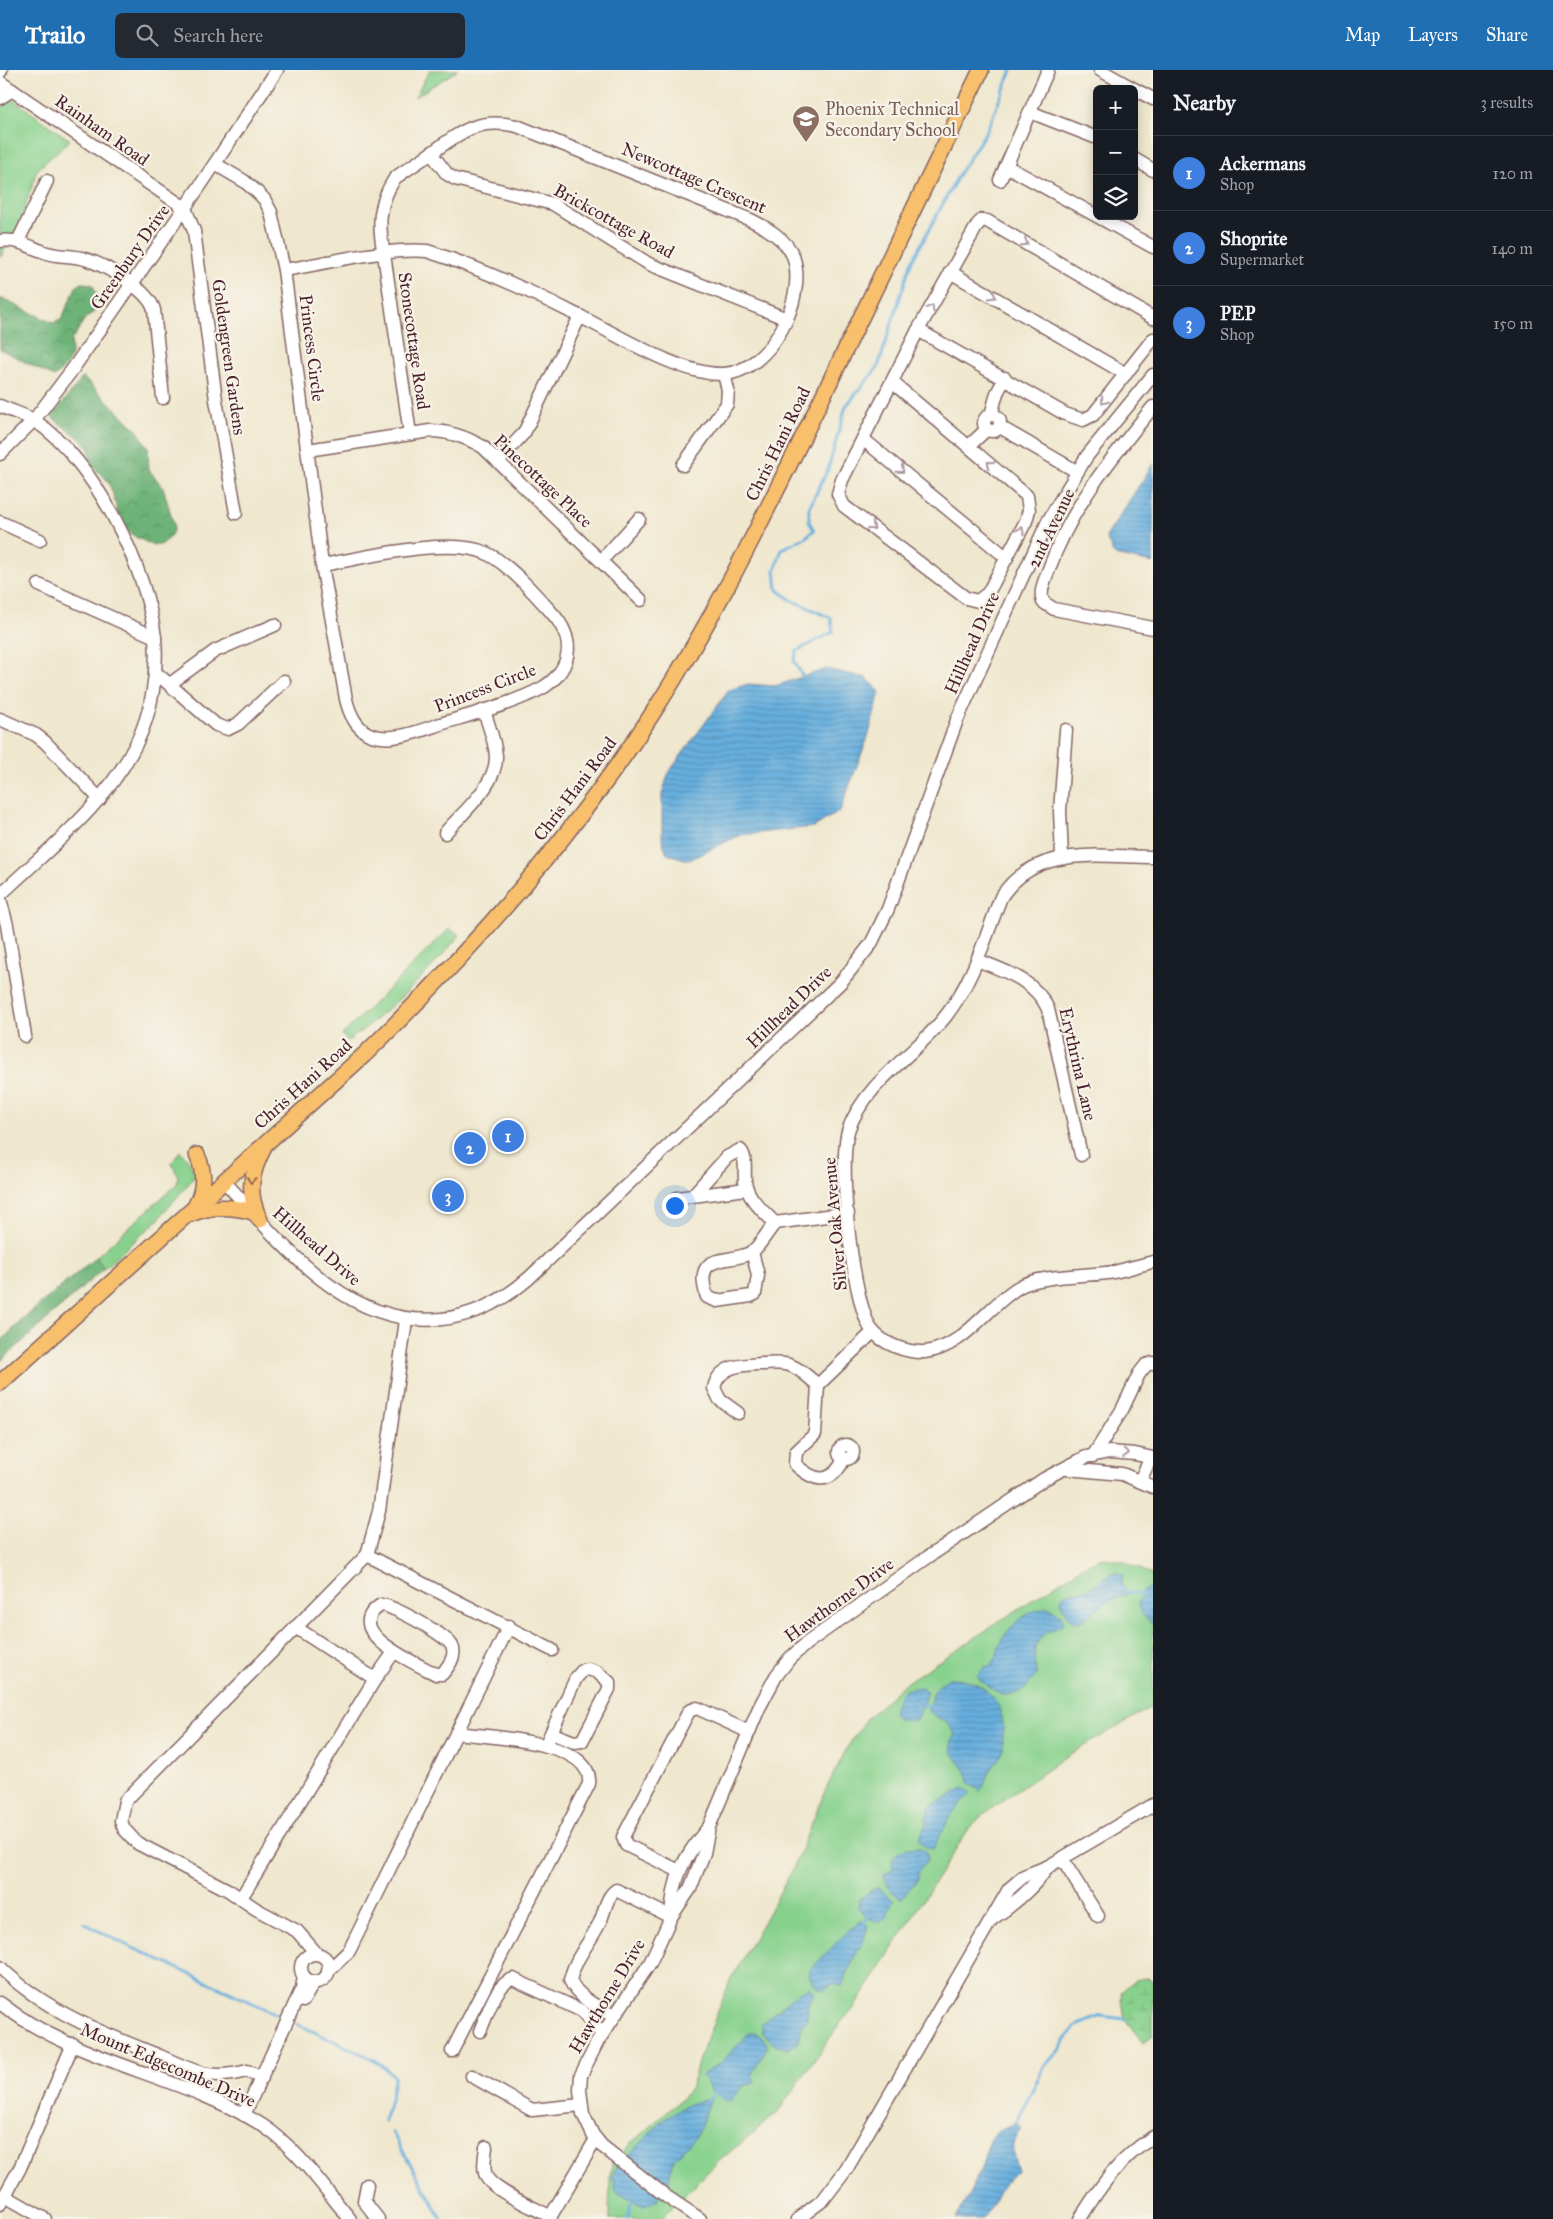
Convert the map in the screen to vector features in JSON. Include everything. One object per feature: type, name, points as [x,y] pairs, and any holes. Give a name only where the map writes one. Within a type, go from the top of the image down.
[{"type":"main road","name":"Chris Hani Road","points":[[0,1383],[364,1055],[473,944],[550,854],[626,753],[686,660],[754,536],[981,70]]},
{"type":"main road","points":[[256,1216],[251,1198],[250,1180],[267,1141]]},
{"type":"main road","points":[[189,1212],[203,1184],[202,1170],[197,1155]]},
{"type":"main road","points":[[189,1212],[234,1207],[256,1216]]},
{"type":"street","name":"Greenbury Drive","points":[[0,454],[34,420],[72,370],[185,208],[277,70]]},
{"type":"street","points":[[1000,180],[1048,70]]},
{"type":"street","points":[[1100,70],[1127,85]]},
{"type":"street","name":"Rainham Road","points":[[0,82],[185,208]]},
{"type":"street","points":[[0,98],[12,90]]},
{"type":"street","points":[[1138,91],[1153,99]]},
{"type":"street","points":[[1030,112],[1093,136]]},
{"type":"street","name":"Newcottage Crescent","points":[[384,254],[379,224],[380,210],[387,190],[395,178],[466,129],[482,123],[500,122],[518,126],[751,220],[771,230],[792,255],[797,280],[796,292],[787,319],[778,335],[760,356],[748,365],[724,374]]},
{"type":"street","name":"Brickcottage Road","points":[[430,153],[447,174],[455,179],[553,204],[649,264],[787,319]]},
{"type":"street","points":[[1138,161],[1153,170]]},
{"type":"street","name":"Princess Circle","points":[[215,164],[244,181],[264,199],[271,212],[284,270],[322,565],[350,713],[367,733],[380,737],[404,736],[484,710],[549,683],[560,672],[568,651],[567,636],[562,625],[538,598],[496,559],[485,553],[459,546],[395,553],[322,565]]},
{"type":"street","points":[[1006,166],[1153,248]]},
{"type":"street","points":[[18,241],[47,181]]},
{"type":"street","name":"Goldengreen Gardens","points":[[185,208],[194,231],[216,400],[236,513]]},
{"type":"street","points":[[892,382],[1027,496],[1029,510],[1026,521],[988,593],[978,601],[972,601],[844,506],[838,494],[840,486],[863,439],[918,330],[978,224],[982,220],[987,221],[1153,318]]},
{"type":"street","points":[[0,241],[18,241],[50,254],[87,259],[132,284],[148,298],[154,310],[163,398]]},
{"type":"street","points":[[284,270],[411,250],[441,256],[580,316],[664,357],[688,367],[724,374],[728,390],[727,404],[684,465]]},
{"type":"street","name":"Stonecottage Road","points":[[384,254],[410,434]]},
{"type":"street","points":[[950,272],[1126,374]]},
{"type":"street","points":[[498,461],[524,432],[580,316]]},
{"type":"street","points":[[918,330],[1065,414],[1084,420],[1093,415],[1153,339]]},
{"type":"street","name":"Hillhead Drive","points":[[224,1181],[256,1216],[336,1291],[374,1312],[406,1320],[451,1318],[495,1304],[520,1287],[853,970],[871,944],[888,909],[957,720],[1039,538],[1076,471],[1103,434],[1153,375]]},
{"type":"street","points":[[987,430],[985,419],[991,415],[995,398],[1005,378]]},
{"type":"street","points":[[0,406],[34,420],[62,445],[93,482],[121,534],[148,599],[155,637],[156,672],[152,697],[137,743],[100,799],[0,895]]},
{"type":"street","name":"2nd Avenue","points":[[1153,407],[1114,454],[1080,503],[1054,556],[1041,595],[1043,602],[1054,609],[1153,628]]},
{"type":"street","points":[[991,415],[1000,420],[1000,427]]},
{"type":"street","points":[[1000,427],[1076,471]]},
{"type":"street","points":[[987,430],[994,432],[1000,427]]},
{"type":"street","points":[[969,446],[987,430]]},
{"type":"street","name":"Pinecottage Place","points":[[308,450],[410,434],[444,431],[457,434],[483,447],[641,600]]},
{"type":"street","points":[[863,439],[1007,558]]},
{"type":"street","points":[[602,561],[638,519]]},
{"type":"street","points":[[0,522],[40,540]]},
{"type":"street","points":[[39,585],[155,637]]},
{"type":"street","points":[[170,684],[215,651],[275,625]]},
{"type":"street","points":[[156,672],[216,725],[228,729],[238,724],[284,681]]},
{"type":"street","points":[[445,832],[481,790],[495,768],[493,740],[484,710]]},
{"type":"street","points":[[0,719],[36,735],[45,742],[100,799]]},
{"type":"street","points":[[1062,857],[1060,811],[1066,730]]},
{"type":"street","name":"Silver Oak Avenue","points":[[873,1332],[866,1320],[859,1298],[844,1166],[849,1130],[857,1111],[882,1080],[946,1016],[962,992],[977,960],[1001,897],[1008,886],[1028,869],[1062,857],[1153,857]]},
{"type":"street","points":[[0,899],[7,926],[25,1036]]},
{"type":"street","name":"Erythrina Lane","points":[[977,960],[1022,980],[1036,989],[1043,998],[1048,1010],[1081,1155]]},
{"type":"street","points":[[692,1196],[727,1157],[736,1150],[742,1151],[746,1188],[749,1195],[775,1223]]},
{"type":"street","points":[[677,1198],[746,1188]]},
{"type":"street","points":[[752,1252],[758,1275],[755,1294],[716,1301],[707,1297],[703,1275],[710,1265],[752,1252],[775,1223],[848,1213]]},
{"type":"street","points":[[844,1459],[834,1472],[822,1479],[814,1479],[796,1464],[794,1458],[796,1452],[815,1434],[818,1384],[873,1332],[891,1344],[904,1349],[927,1352],[940,1348],[972,1327],[1010,1293],[1025,1284],[1114,1272],[1153,1262]]},
{"type":"street","points":[[309,1980],[323,1979],[323,1960],[306,1939],[297,1931],[241,1898],[138,1843],[124,1829],[121,1821],[122,1810],[132,1792],[367,1555],[379,1511],[406,1320]]},
{"type":"street","points":[[1093,1456],[1122,1410],[1139,1374],[1146,1365],[1153,1363]]},
{"type":"street","points":[[738,1413],[720,1400],[714,1388],[719,1377],[729,1368],[786,1364],[818,1384]]},
{"type":"street","name":"Hawthorne Drive","points":[[700,2219],[667,2197],[618,2159],[596,2139],[583,2114],[581,2105],[581,2075],[587,2059],[613,2016],[650,1963],[671,1917],[690,1889],[699,1868],[709,1827],[749,1732],[776,1676],[790,1658],[807,1643],[1031,1487],[1086,1457],[1109,1452],[1135,1454],[1152,1458]]},
{"type":"street","points":[[1140,1480],[1152,1458]]},
{"type":"street","points":[[1067,1469],[1122,1474],[1153,1487]]},
{"type":"street","points":[[367,1555],[552,1650]]},
{"type":"street","points":[[381,1605],[387,1605],[444,1637],[452,1645],[454,1651],[446,1670],[438,1675],[394,1652],[376,1638],[369,1627],[372,1615],[381,1605]]},
{"type":"street","points":[[244,2115],[264,2072],[278,2052],[307,1990],[309,1980],[301,1967],[348,1951],[508,1626]]},
{"type":"street","points":[[295,1627],[375,1679]]},
{"type":"street","points":[[241,1898],[375,1679],[394,1652]]},
{"type":"street","points":[[456,1733],[549,1738],[574,1742],[582,1741],[609,1689],[609,1682],[605,1677],[588,1669],[579,1673],[549,1738]]},
{"type":"street","points":[[690,1889],[679,1872],[626,1845],[623,1837],[689,1711],[697,1708],[749,1732]]},
{"type":"street","points":[[452,2050],[589,1784],[590,1777],[586,1769],[549,1738]]},
{"type":"street","points":[[798,2219],[823,2200],[846,2170],[1004,1895],[1024,1876],[1049,1866],[1151,1809]]},
{"type":"street","name":"Hawthorne Drive","points":[[671,1917],[679,1872],[709,1827]]},
{"type":"street","points":[[1062,1859],[1098,1916]]},
{"type":"street","points":[[990,1920],[1014,1904],[1033,1886],[1049,1866]]},
{"type":"street","points":[[679,1872],[699,1868]]},
{"type":"street","points":[[1024,1876],[1033,1886]]},
{"type":"street","points":[[613,2016],[586,2000],[574,1989],[570,1980],[579,1956],[600,1924],[609,1896],[616,1890],[671,1917]]},
{"type":"street","points":[[1004,1895],[1014,1904]]},
{"type":"street","points":[[0,1968],[18,1985],[58,2010],[130,2044],[202,2073],[227,2076],[247,2071],[264,2072]]},
{"type":"street","points":[[480,2031],[498,1993],[506,1982],[513,1979],[582,2011],[602,2034]]},
{"type":"street","name":"Mount Edgecombe Drive","points":[[0,2003],[28,2022],[73,2044],[244,2115],[278,2137],[296,2155],[350,2219]]},
{"type":"street","points":[[45,2219],[3,2200],[73,2044]]},
{"type":"street","points":[[472,2076],[532,2110],[581,2105]]},
{"type":"street","points":[[1080,2219],[1107,2177],[1153,2137]]},
{"type":"street","points":[[486,2147],[484,2168],[488,2178],[498,2187],[550,2218],[596,2139]]},
{"type":"street","points":[[367,2185],[364,2201],[378,2219]]},
{"type":"green space","points":[[430,70],[458,70],[415,97]]},
{"type":"green space","points":[[12,99],[70,140],[37,170],[20,223],[0,258],[0,107]]},
{"type":"green space","points":[[82,283],[92,284],[94,287],[97,298],[96,309],[84,320],[71,340],[70,357],[63,369],[54,377],[0,349],[0,298],[53,323],[61,320],[76,287]]},
{"type":"green space","points":[[83,377],[137,430],[148,447],[149,470],[163,487],[174,525],[170,536],[160,545],[148,543],[127,530],[118,515],[108,482],[92,465],[90,452],[78,437],[52,417]]},
{"type":"green space","points":[[449,929],[460,935],[447,950],[393,1005],[348,1041],[342,1035]]},
{"type":"green space","points":[[180,1151],[189,1161],[196,1175],[157,1221],[104,1268],[96,1257],[177,1184],[178,1177],[172,1163]]},
{"type":"green space","points":[[96,1257],[104,1268],[0,1362],[0,1342],[25,1317]]},
{"type":"green space","points":[[1103,1558],[1123,1561],[1153,1575],[1153,1706],[1065,1757],[984,1814],[970,1827],[853,2010],[842,2021],[777,2113],[718,2162],[661,2219],[609,2219],[612,2165],[630,2144],[690,2089],[699,2059],[730,1981],[793,1869],[826,1789],[848,1746],[868,1717],[904,1684],[1087,1564]]},
{"type":"green space","points":[[1147,1978],[1153,1980],[1153,2035],[1143,2043],[1125,2019],[1121,1992],[1135,1980]]},
{"type":"water","points":[[1153,464],[1153,563],[1114,555],[1106,537]]},
{"type":"water","points":[[826,669],[867,678],[880,692],[869,734],[840,811],[814,827],[740,835],[689,860],[667,854],[662,840],[662,794],[669,772],[729,690],[748,684],[775,686]]},
{"type":"water","points":[[1113,1572],[1123,1575],[1121,1583],[1128,1594],[1106,1602],[1082,1621],[1073,1622],[1061,1604],[1063,1596],[1069,1592],[1088,1589]]},
{"type":"water","points":[[1149,1587],[1153,1588],[1153,1624],[1142,1614],[1138,1603],[1143,1592]]},
{"type":"water","points":[[1048,1607],[1061,1615],[1064,1624],[1044,1634],[1039,1640],[1035,1647],[1036,1675],[1027,1687],[1013,1695],[1002,1695],[981,1681],[977,1676],[984,1667],[993,1664],[1003,1638],[1013,1625],[1033,1612]]},
{"type":"water","points":[[948,1678],[961,1679],[982,1687],[990,1694],[1001,1712],[1003,1751],[990,1770],[980,1791],[969,1783],[965,1769],[953,1754],[952,1742],[955,1734],[947,1723],[928,1711],[934,1690]]},
{"type":"water","points":[[920,1688],[928,1691],[916,1720],[898,1720],[893,1713],[898,1697],[908,1689]]},
{"type":"water","points":[[964,1788],[971,1793],[952,1813],[933,1849],[925,1847],[919,1840],[926,1823],[929,1807]]},
{"type":"water","points":[[919,1848],[926,1852],[928,1859],[918,1872],[918,1879],[901,1899],[887,1887],[884,1875],[893,1869],[892,1860],[894,1856],[907,1849]]},
{"type":"water","points":[[874,1888],[880,1889],[893,1900],[887,1916],[880,1923],[867,1917],[858,1908],[859,1900]]},
{"type":"water","points":[[859,1920],[868,1926],[861,1948],[858,1949],[842,1986],[833,1984],[823,1990],[816,1987],[809,1975],[810,1970],[850,1929],[857,1925]]},
{"type":"water","points":[[810,1987],[815,1994],[808,2003],[807,2019],[801,2028],[798,2042],[788,2049],[776,2045],[762,2032],[762,2023],[799,1992]]},
{"type":"water","points":[[749,2033],[755,2033],[760,2036],[768,2046],[752,2074],[755,2083],[743,2086],[728,2103],[710,2089],[702,2075],[723,2061]]},
{"type":"water","points":[[711,2098],[695,2138],[674,2159],[668,2182],[657,2200],[643,2207],[615,2191],[612,2176],[614,2171],[665,2118],[689,2104]]},
{"type":"water","points":[[1016,2123],[1021,2128],[1013,2145],[1013,2154],[1018,2171],[1005,2182],[983,2219],[956,2219],[979,2173],[992,2137],[1002,2128]]},
{"type":"waterway","points":[[803,677],[794,661],[797,651],[833,632],[831,618],[791,600],[777,589],[775,570],[782,549],[806,537],[814,530],[809,522],[809,508],[828,469],[846,406],[878,367],[911,263],[959,174],[987,130],[1012,70]]},
{"type":"waterway","points":[[1126,1591],[1144,1596]]},
{"type":"waterway","points":[[923,1705],[929,1706]]},
{"type":"waterway","points":[[862,1927],[869,1915]]},
{"type":"waterway","points":[[84,1923],[118,1941],[283,2017]]},
{"type":"waterway","points":[[1016,2123],[1044,2067],[1061,2048],[1074,2027],[1101,2016],[1125,2019]]},
{"type":"waterway","points":[[297,2024],[375,2060],[394,2076],[385,2121]]},
{"type":"waterway","points":[[708,2100],[718,2090]]},
{"type":"waterway","points":[[392,2132],[442,2219]]},
{"type":"waterway","points":[[627,2219],[632,2200]]},
{"type":"place","name":"Phoenix Technical Secondary School","points":[[806,143]]},
{"type":"place","name":"Ackermans","points":[[508,1136]]},
{"type":"place","name":"Shoprite","points":[[470,1148]]},
{"type":"place","name":"PEP","points":[[448,1196]]}]
